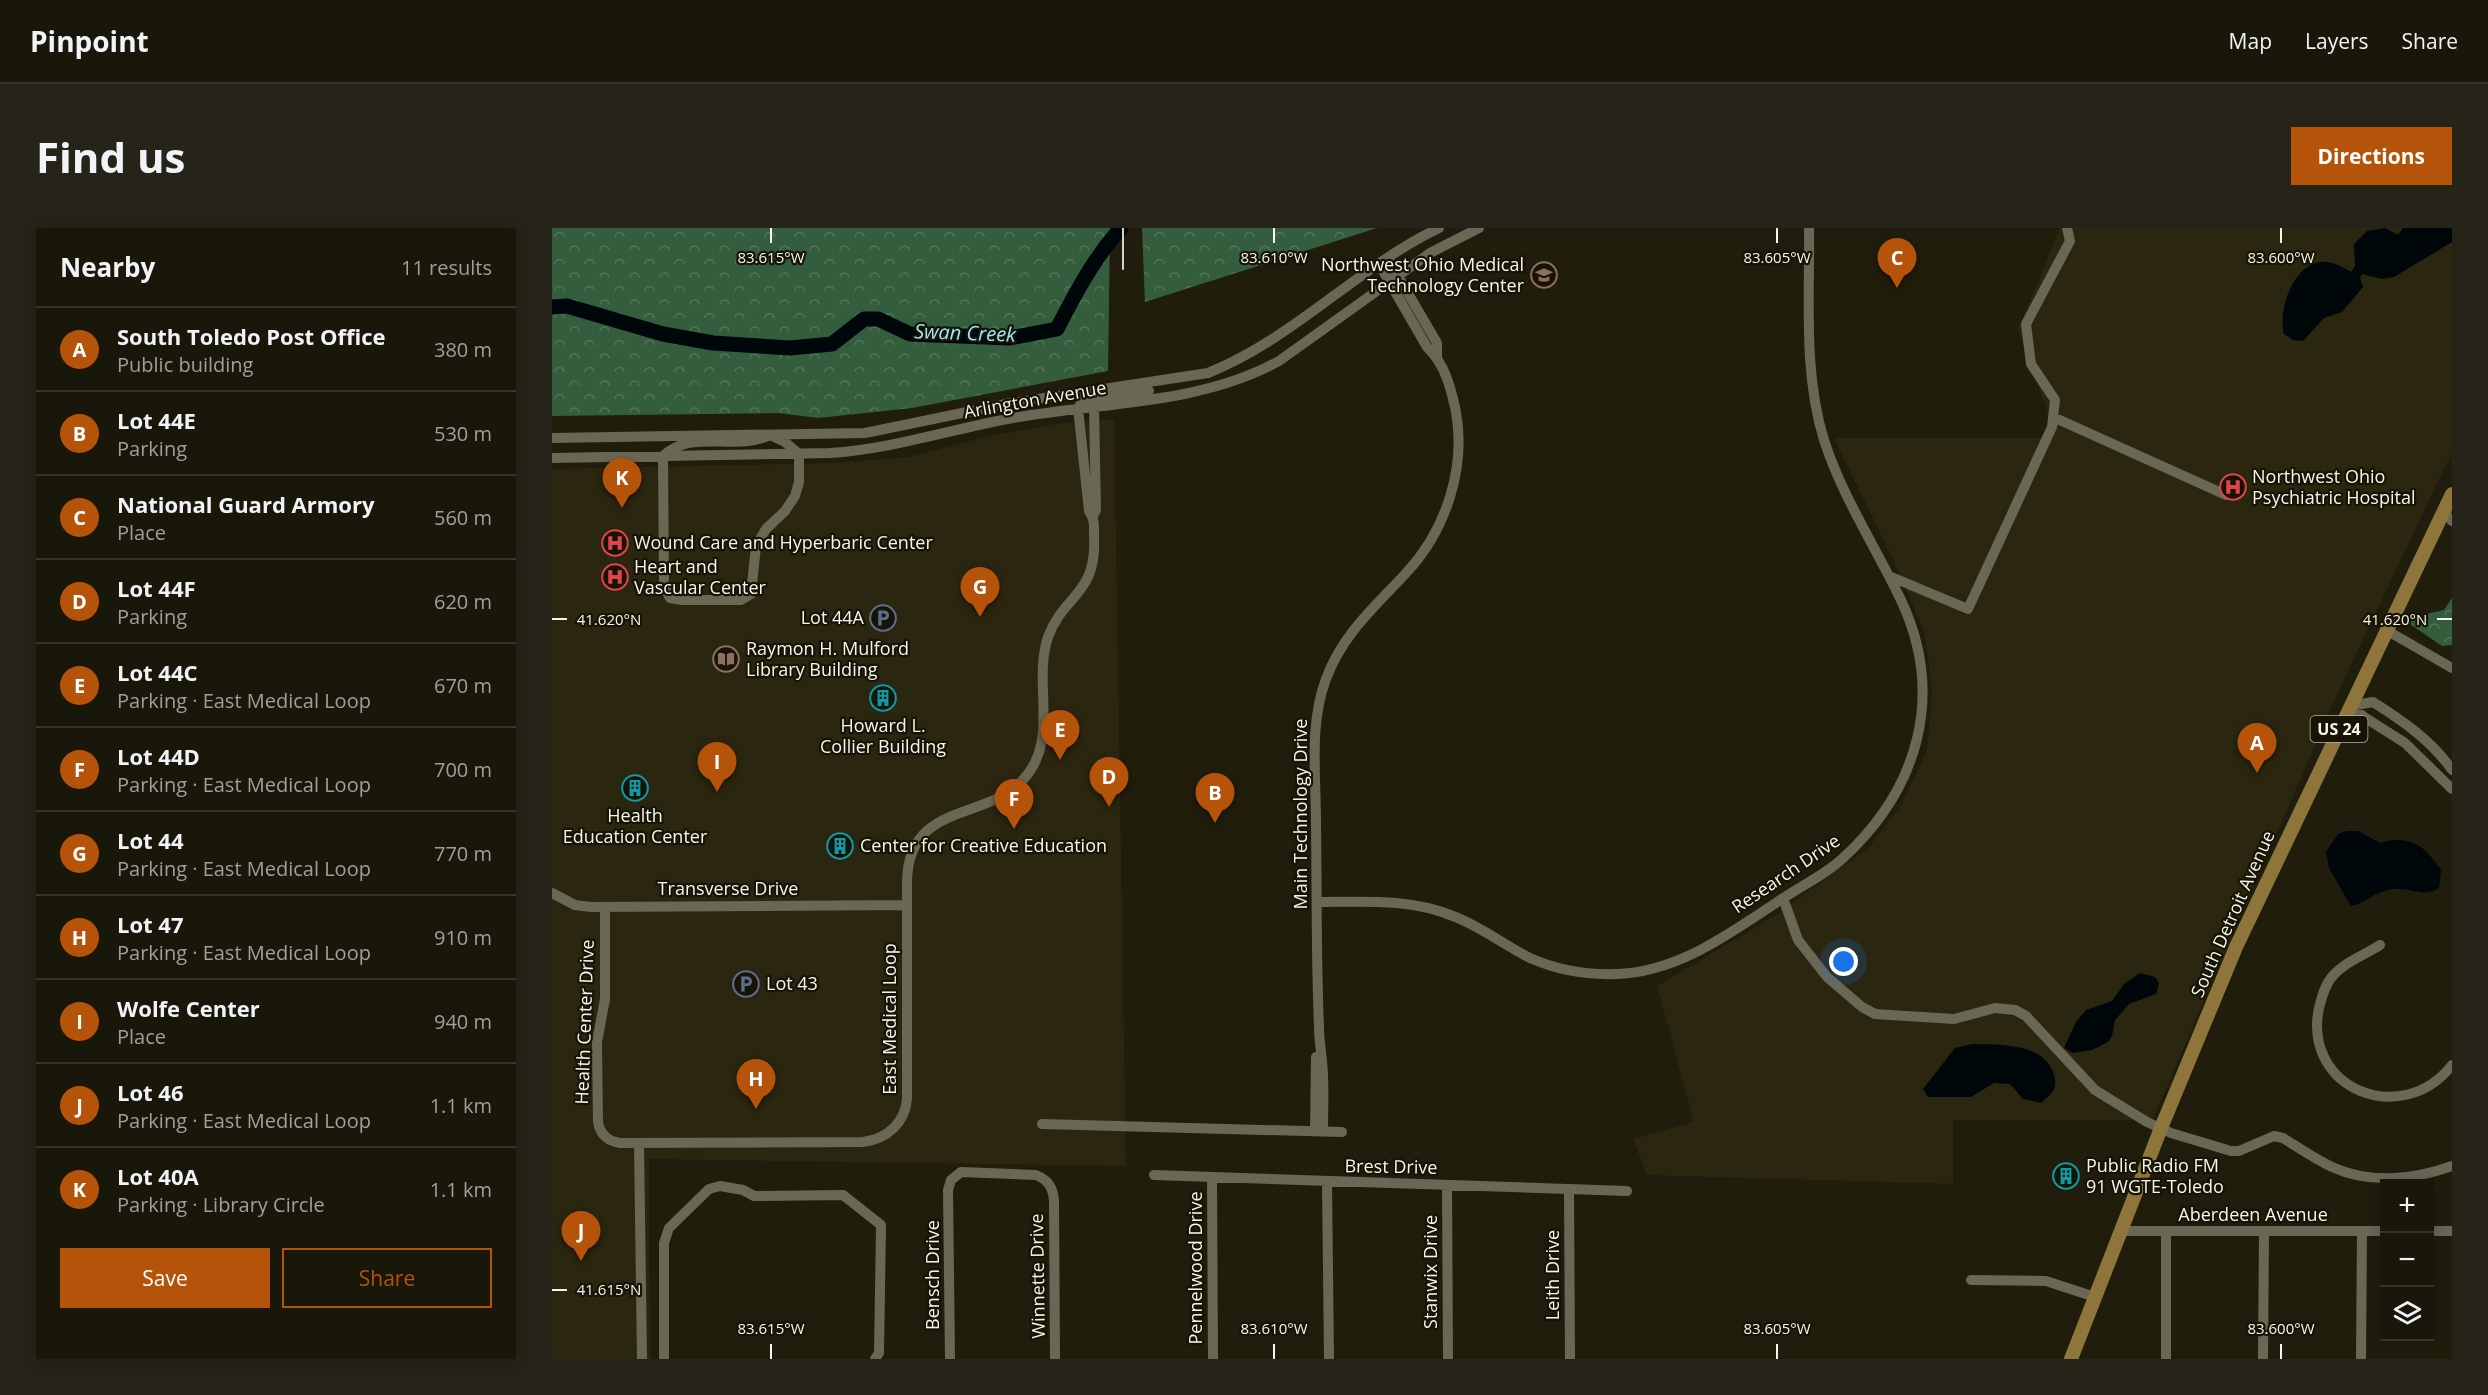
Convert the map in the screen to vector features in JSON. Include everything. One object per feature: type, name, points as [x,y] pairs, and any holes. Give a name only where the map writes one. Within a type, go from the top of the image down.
[{"type":"main road","name":"South Detroit Avenue","points":[[2071,1359],[2161,1128],[2236,947],[2386,630],[2449,516],[2452,494]]},
{"type":"street","name":"Arlington Avenue","points":[[552,438],[865,433],[1020,402],[1208,373],[1266,345],[1383,262],[1439,228]]},
{"type":"street","name":"Arlington Avenue","points":[[552,458],[860,451],[1012,418],[1190,392],[1254,375],[1279,361],[1430,253],[1479,228]]},
{"type":"street","name":"Research Drive","points":[[1317,902],[1383,902],[1425,907],[1468,923],[1543,963],[1573,971],[1603,974],[1645,971],[1688,957],[1783,898],[1840,862],[1872,830],[1894,798],[1911,763],[1920,724],[1923,680],[1913,629],[1830,457],[1817,414],[1810,367],[1809,228]]},
{"type":"street","points":[[1889,576],[1968,609],[2052,428],[2055,400],[2031,364],[2026,324],[2070,241],[2067,228]]},
{"type":"street","name":"Main Technology Drive","points":[[1319,1131],[1315,1076],[1318,1029],[1315,733],[1318,707],[1325,680],[1338,651],[1354,626],[1408,571],[1426,548],[1447,507],[1455,478],[1458,448],[1457,419],[1450,388],[1437,357],[1426,347],[1394,278],[1383,262]]},
{"type":"street","points":[[1078,408],[1083,401],[1091,398],[1181,387],[1208,373]]},
{"type":"street","name":"East Medical Loop","points":[[639,1143],[863,1142],[878,1139],[892,1130],[903,1116],[908,1099],[906,905],[908,867],[924,835],[947,817],[1011,791],[1023,781],[1036,761],[1044,736],[1046,645],[1056,622],[1081,591],[1089,577],[1095,551],[1094,406]]},
{"type":"street","name":"East Medical Loop","points":[[1078,408],[1089,511],[1093,516]]},
{"type":"street","points":[[2053,417],[2226,495]]},
{"type":"street","points":[[770,435],[785,442],[800,454],[799,482],[795,496],[785,511],[766,529],[756,546],[753,591],[747,598],[675,600],[666,593],[663,544],[663,456],[681,444],[757,442],[770,435]]},
{"type":"street","points":[[2386,630],[2452,668]]},
{"type":"street","points":[[2350,706],[2373,702],[2418,733],[2452,770]]},
{"type":"street","points":[[2350,706],[2406,743],[2452,789]]},
{"type":"street","name":"Transverse Drive","points":[[552,893],[575,905],[605,907],[906,905]]},
{"type":"street","points":[[1783,898],[1798,940],[1827,977],[1875,1014],[1954,1019],[1995,1008],[2021,1012],[2095,1090],[2114,1103],[2161,1128],[2230,1151],[2239,1151],[2274,1136],[2283,1138],[2331,1167],[2369,1177],[2415,1176],[2452,1166]]},
{"type":"street","name":"Health Center Drive","points":[[605,907],[605,995],[597,1042],[598,1125],[602,1134],[613,1142],[639,1143]]},
{"type":"street","points":[[2380,945],[2348,963],[2326,985],[2317,1025],[2320,1043],[2328,1064],[2352,1087],[2372,1095],[2387,1097],[2413,1094],[2429,1087],[2442,1078],[2452,1065]]},
{"type":"street","points":[[1042,1124],[1342,1132]]},
{"type":"street","points":[[639,1143],[642,1359]]},
{"type":"street","name":"Winnette Drive","points":[[948,1190],[951,1180],[961,1172],[1028,1174],[1044,1178],[1053,1193],[1055,1359]]},
{"type":"street","name":"Brest Drive","points":[[1154,1175],[1628,1191]]},
{"type":"street","name":"Pennelwood Drive","points":[[1212,1177],[1213,1359]]},
{"type":"street","points":[[1327,1181],[1329,1359]]},
{"type":"street","name":"Stanwix Drive","points":[[1447,1185],[1449,1359]]},
{"type":"street","points":[[664,1359],[664,1243],[669,1228],[709,1189],[720,1186],[742,1190],[754,1196],[843,1195],[881,1225],[879,1353],[875,1359]]},
{"type":"street","name":"Bensch Drive","points":[[948,1190],[950,1359]]},
{"type":"street","name":"Leith Drive","points":[[1569,1190],[1570,1359]]},
{"type":"street","name":"Aberdeen Avenue","points":[[2122,1231],[2380,1231]]},
{"type":"street","points":[[2166,1231],[2166,1359]]},
{"type":"street","points":[[2263,1359],[2264,1231]]},
{"type":"street","points":[[2361,1359],[2362,1231]]},
{"type":"street","points":[[2434,1231],[2452,1231]]},
{"type":"street","points":[[1971,1280],[2046,1281],[2095,1297]]},
{"type":"shaded area","points":[[2060,228],[2452,228],[2452,452],[2339,690],[2149,1128],[2134,1120],[1953,1120],[1953,1184],[1647,1175],[1633,1139],[1694,1122],[1657,986],[1779,913],[1869,847],[1901,805],[1927,751],[1932,690],[1925,634],[1892,557],[1834,438],[2046,438],[2051,422],[2018,329]]},
{"type":"shaded area","points":[[2385,228],[2398,235],[2403,228],[2452,228],[2452,242],[2394,277],[2382,279],[2362,274],[2360,278],[2363,287],[2342,312],[2324,318],[2303,341],[2293,340],[2284,334],[2285,304],[2293,283],[2300,274],[2307,267],[2321,262],[2334,264],[2351,272],[2355,266],[2354,244],[2367,231]]},
{"type":"shaded area","points":[[1114,419],[1126,1166],[649,1159],[650,1359],[552,1359],[552,469],[830,463],[909,457],[985,437],[1055,424]]},
{"type":"shaded area","points":[[2358,831],[2380,843],[2400,840],[2416,844],[2429,854],[2441,870],[2439,888],[2429,892],[2388,890],[2351,906],[2329,868],[2326,852],[2338,834]]},
{"type":"shaded area","points":[[2140,973],[2155,977],[2159,983],[2156,994],[2129,1004],[2115,1020],[2112,1036],[2108,1042],[2092,1050],[2073,1053],[2064,1048],[2076,1022],[2086,1010],[2112,1001],[2124,984]]},
{"type":"shaded area","points":[[1972,1044],[2006,1045],[2029,1050],[2039,1055],[2053,1072],[2054,1090],[2041,1103],[2023,1099],[2010,1084],[1994,1083],[1971,1097],[1928,1097],[1923,1089],[1955,1048]]},
{"type":"green space","points":[[552,228],[1110,228],[1108,371],[912,408],[818,418],[778,413],[552,416]]},
{"type":"green space","points":[[1142,228],[1377,228],[1145,302]]},
{"type":"green space","points":[[2452,598],[2452,645],[2442,646],[2407,622],[2413,617],[2444,610]]},
{"type":"waterway","name":"Swan Creek","points":[[552,307],[567,306],[663,334],[713,343],[790,348],[832,344],[864,319],[878,319],[910,334],[1010,338],[1057,329],[1094,263],[1121,228]]},
{"type":"railway","points":[[1123,228],[1123,269]]},
{"type":"place","name":"Northwest Ohio Medical Technology Center","points":[[1544,275]]},
{"type":"place","name":"National Guard Armory","points":[[1897,288]]},
{"type":"place","name":"Northwest Ohio Psychiatric Hospital","points":[[2233,487]]},
{"type":"place","name":"Lot 40A","points":[[622,508]]},
{"type":"place","name":"Wound Care and Hyperbaric Center","points":[[615,543]]},
{"type":"place","name":"Heart and Vascular Center","points":[[615,577]]},
{"type":"place","name":"Lot 44","points":[[980,617]]},
{"type":"place","name":"Lot 44A","points":[[883,618]]},
{"type":"place","name":"Raymon H. Mulford Library Building","points":[[726,659]]},
{"type":"place","name":"Howard L. Collier Building","points":[[883,698]]},
{"type":"place","name":"Lot 44C","points":[[1060,760]]},
{"type":"place","name":"South Toledo Post Office","points":[[2257,773]]},
{"type":"place","name":"Health Education Center","points":[[635,788]]},
{"type":"place","name":"Wolfe Center","points":[[717,792]]},
{"type":"place","name":"Lot 44F","points":[[1109,807]]},
{"type":"place","name":"Lot 44E","points":[[1215,823]]},
{"type":"place","name":"Lot 44D","points":[[1014,829]]},
{"type":"place","name":"Center for Creative Education","points":[[840,846]]},
{"type":"place","name":"Lot 43","points":[[746,984]]},
{"type":"place","name":"Lot 47","points":[[756,1109]]},
{"type":"place","name":"Public Radio FM 91 WGTE-Toledo","points":[[2066,1176]]},
{"type":"place","name":"Lot 46","points":[[581,1261]]}]
